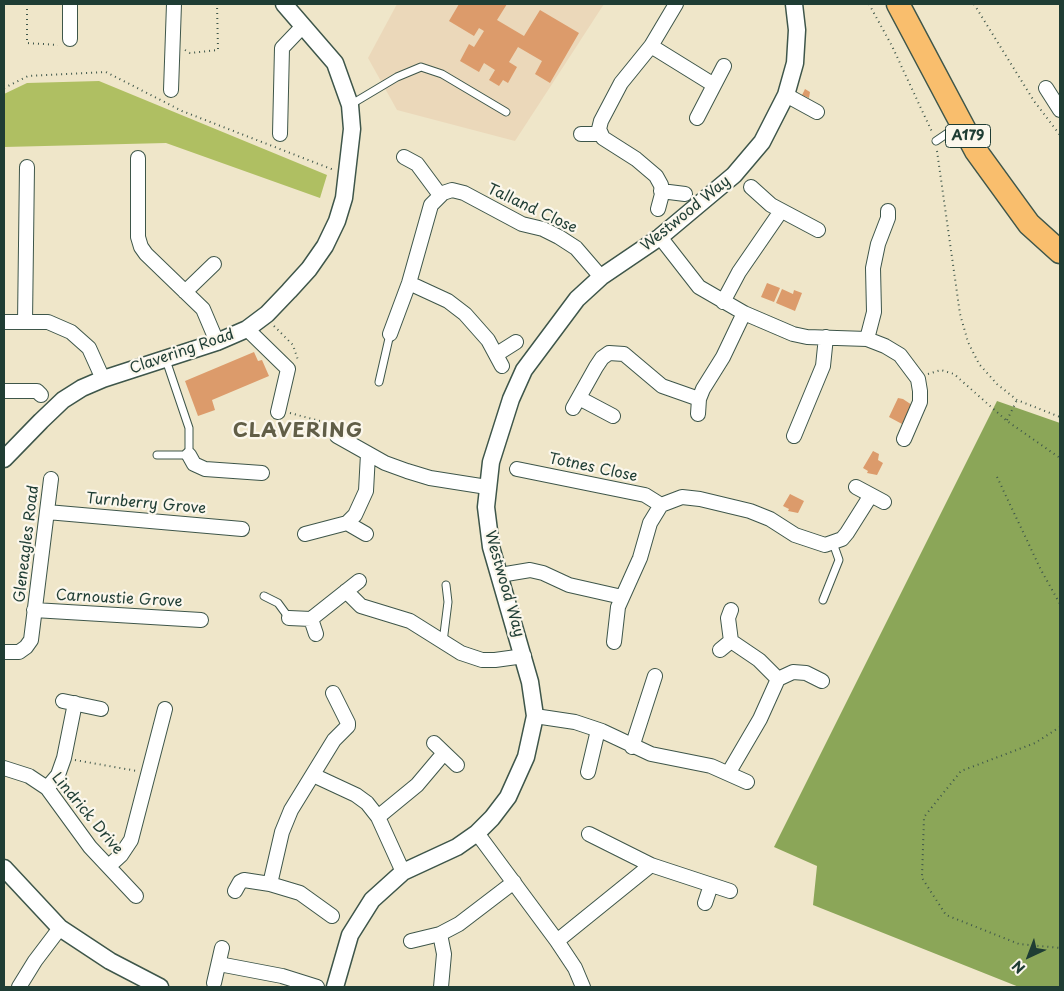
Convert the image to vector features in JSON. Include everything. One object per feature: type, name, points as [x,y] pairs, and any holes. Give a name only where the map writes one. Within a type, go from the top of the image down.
[{"type":"highway","name":"A179","points":[[898,4],[961,124],[1006,195],[1029,224],[1060,252]]},
{"type":"street","points":[[70,4],[70,39]]},
{"type":"street","points":[[171,90],[178,44],[174,4]]},
{"type":"street","name":"Clavering Road","points":[[4,460],[12,448],[63,400],[103,380],[217,342],[247,329],[267,314],[289,291],[309,269],[325,246],[337,221],[347,176],[352,129],[350,105],[336,63],[284,4]]},
{"type":"street","points":[[600,134],[601,121],[621,83],[651,46],[676,4]]},
{"type":"street","name":"Westwood Way","points":[[335,987],[346,947],[356,923],[372,900],[403,872],[456,847],[477,833],[492,818],[518,777],[526,757],[535,716],[524,656],[487,527],[487,487],[492,462],[511,399],[524,370],[562,317],[601,277],[660,237],[734,175],[762,142],[786,95],[795,63],[797,30],[794,4]]},
{"type":"street","points":[[280,134],[282,48],[302,26]]},
{"type":"street","points":[[651,46],[714,85]]},
{"type":"street","points":[[697,118],[724,66]]},
{"type":"street","points":[[1046,88],[1060,110]]},
{"type":"street","points":[[786,95],[818,112]]},
{"type":"street","points":[[581,134],[600,134],[609,143],[647,167],[661,185],[658,209]]},
{"type":"street","points":[[390,334],[409,283],[431,205],[440,196],[417,164],[404,157]]},
{"type":"street","points":[[138,158],[138,237],[141,246],[203,309],[217,342]]},
{"type":"street","points":[[25,322],[27,167]]},
{"type":"street","points":[[751,187],[771,205],[818,230]]},
{"type":"street","name":"Talland Close","points":[[440,196],[452,190],[464,193],[522,224],[543,229],[559,237],[576,248],[601,277]]},
{"type":"street","points":[[661,191],[685,194]]},
{"type":"street","points":[[723,302],[739,272],[781,211]]},
{"type":"street","points":[[867,339],[874,312],[873,268],[878,244],[888,218],[888,211]]},
{"type":"street","points":[[660,237],[699,287],[744,314],[807,336],[867,339],[885,346],[900,355],[918,379],[920,402],[904,439]]},
{"type":"street","points":[[185,292],[214,264]]},
{"type":"street","points":[[409,283],[448,301],[465,314],[478,327],[500,360],[516,342]]},
{"type":"street","points":[[698,414],[699,399],[723,358],[744,314]]},
{"type":"street","points":[[4,322],[48,322],[78,336],[90,348],[103,380]]},
{"type":"street","points":[[247,329],[288,369],[278,412]]},
{"type":"street","points":[[794,436],[823,366],[826,337]]},
{"type":"street","points":[[613,416],[576,403],[602,358],[609,353],[617,352],[633,360],[662,386],[699,399]]},
{"type":"street","points":[[4,391],[37,391],[42,395]]},
{"type":"street","points":[[337,436],[385,463],[430,478],[487,487]]},
{"type":"street","points":[[305,534],[347,523],[355,516],[366,491],[368,454]]},
{"type":"street","points":[[189,455],[194,464],[206,469],[262,473]]},
{"type":"street","name":"Totnes Close","points":[[516,468],[644,495],[661,505]]},
{"type":"street","name":"Gleneagles Road","points":[[4,652],[18,652],[26,647],[31,640],[51,478]]},
{"type":"street","points":[[856,487],[884,502]]},
{"type":"street","points":[[614,642],[618,607],[640,558],[650,523],[661,505],[682,497],[700,499],[750,511],[770,519],[810,541],[825,545],[842,539],[854,525],[870,494]]},
{"type":"street","name":"Turnberry Grove","points":[[47,512],[242,529]]},
{"type":"street","points":[[347,523],[366,534]]},
{"type":"street","points":[[500,575],[530,570],[537,571],[569,585],[622,597]]},
{"type":"street","points":[[289,618],[311,619],[359,581]]},
{"type":"street","points":[[346,591],[361,606],[397,616],[461,653],[482,660],[524,656]]},
{"type":"street","name":"Carnoustie Grove","points":[[34,610],[201,620]]},
{"type":"street","points":[[731,610],[728,618],[731,641],[759,660],[778,679]]},
{"type":"street","points":[[311,619],[316,634]]},
{"type":"street","points":[[720,650],[731,641]]},
{"type":"street","points":[[729,772],[760,719],[778,679],[793,672],[806,673],[822,681]]},
{"type":"street","points":[[632,747],[655,676]]},
{"type":"street","points":[[270,884],[282,832],[291,810],[334,740],[348,723],[333,693]]},
{"type":"street","points":[[47,788],[58,775],[64,758],[69,702],[101,709]]},
{"type":"street","points":[[108,866],[121,855],[131,840],[166,709]]},
{"type":"street","points":[[535,716],[575,722],[652,754],[693,762],[729,772],[747,782]]},
{"type":"street","points":[[588,772],[598,730]]},
{"type":"street","points":[[434,743],[457,765]]},
{"type":"street","points":[[378,817],[417,785],[444,753]]},
{"type":"street","name":"Lindrick Drive","points":[[4,768],[29,776],[47,788],[72,824],[136,896]]},
{"type":"street","points":[[312,775],[356,795],[367,803],[378,817],[403,872]]},
{"type":"street","points":[[477,833],[557,941],[575,968],[583,987]]},
{"type":"street","points":[[589,834],[651,865],[730,891]]},
{"type":"street","points":[[557,941],[651,865]]},
{"type":"street","points":[[4,868],[60,928],[110,961],[160,987]]},
{"type":"street","points":[[235,891],[244,880],[270,884],[300,892],[332,916]]},
{"type":"street","points":[[411,941],[440,934],[471,916],[514,882]]},
{"type":"street","points":[[705,903],[711,885]]},
{"type":"street","points":[[18,987],[60,928]]},
{"type":"street","points":[[440,934],[444,954],[441,987]]},
{"type":"street","points":[[214,983],[222,948]]},
{"type":"street","points":[[219,964],[282,976],[317,987]]},
{"type":"lane","points":[[350,105],[397,77],[421,67],[442,74],[506,112]]},
{"type":"lane","points":[[936,141],[961,124]]},
{"type":"lane","points":[[379,382],[390,334]]},
{"type":"lane","points":[[157,455],[189,455],[189,428],[166,360]]},
{"type":"lane","points":[[823,600],[839,560],[833,543]]},
{"type":"lane","points":[[443,642],[448,602],[446,585]]},
{"type":"lane","points":[[264,596],[278,603],[289,618]]},
{"type":"path","points":[[27,4],[27,42],[57,45]]},
{"type":"path","points":[[178,44],[190,53],[218,50],[217,4]]},
{"type":"path","points":[[869,4],[892,46],[936,141],[960,314],[968,342],[979,364],[997,384],[1017,400],[1060,417]]},
{"type":"path","points":[[974,4],[1002,52],[1060,135]]},
{"type":"path","points":[[4,88],[28,76],[106,72],[182,111],[347,176]]},
{"type":"path","points":[[918,379],[941,370],[954,374],[1007,421],[1060,458]]},
{"type":"path","points":[[1007,421],[1017,400]]},
{"type":"path","points":[[997,477],[1040,570],[1060,604]]},
{"type":"path","points":[[1060,728],[1035,743],[961,771],[924,817],[922,878],[946,915],[1019,944],[1060,948]]},
{"type":"path","points":[[69,758],[139,771]]},
{"type":"shaded area","points":[[397,4],[604,4],[515,141],[397,110],[368,58]]},
{"type":"green space","points":[[99,81],[327,175],[320,198],[166,143],[4,147],[4,94],[27,83]]},
{"type":"green space","points":[[997,401],[1060,423],[1060,987],[1019,987],[813,905],[817,866],[774,847]]},
{"type":"building","points":[[459,4],[507,4],[497,20],[524,36],[540,10],[579,33],[550,83],[535,74],[542,61],[518,47],[509,62],[517,67],[508,83],[503,80],[499,86],[489,80],[495,70],[484,63],[479,72],[460,61],[469,44],[474,47],[484,31],[479,28],[474,36],[449,21]]},
{"type":"building","points":[[805,89],[810,92],[809,98],[802,95]]},
{"type":"building","points":[[767,283],[780,288],[774,302],[761,297]]},
{"type":"building","points":[[782,289],[793,294],[794,290],[802,293],[795,311],[776,303]]},
{"type":"building","points":[[254,352],[258,361],[262,360],[269,376],[212,400],[215,410],[198,416],[185,381]]},
{"type":"building","points":[[898,398],[912,405],[902,424],[889,417]]},
{"type":"building","points":[[873,451],[879,454],[878,460],[883,463],[877,475],[867,473],[868,471],[863,468]]},
{"type":"building","points":[[790,494],[804,501],[798,513],[788,511],[789,509],[783,506]]},
{"type":"district","name":"CLAVERING","points":[[298,431]]}]
